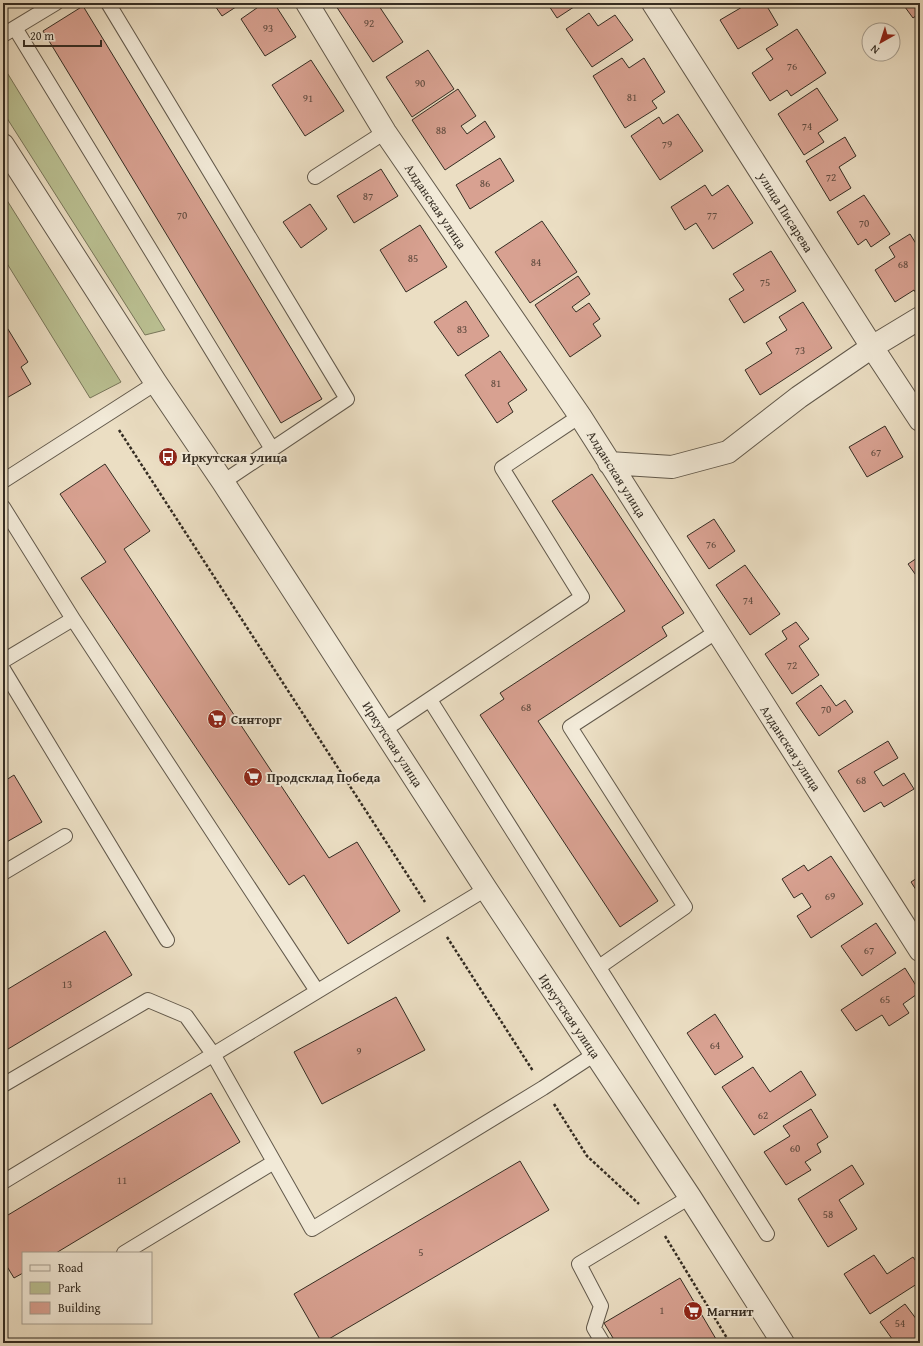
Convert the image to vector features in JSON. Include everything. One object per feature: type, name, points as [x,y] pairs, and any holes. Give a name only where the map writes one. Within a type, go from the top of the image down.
[{"type":"street","name":"Алданская улица","points":[[307,3],[385,132],[580,416],[716,632],[920,950]]},
{"type":"street","name":"улица Писарева","points":[[653,3],[920,420]]},
{"type":"street","name":"Иркутская улица","points":[[3,145],[156,383],[223,482],[486,889],[690,1197],[783,1343]]},
{"type":"street","points":[[609,462],[672,467],[728,452],[800,397],[872,347],[920,318]]},
{"type":"lane","points":[[56,3],[9,32],[272,449]]},
{"type":"lane","points":[[108,3],[347,399],[223,482]]},
{"type":"lane","points":[[314,177],[385,132]]},
{"type":"lane","points":[[3,481],[156,383]]},
{"type":"lane","points":[[384,730],[582,597],[502,468],[580,416]]},
{"type":"lane","points":[[3,507],[73,619],[318,991]]},
{"type":"lane","points":[[3,661],[73,619]]},
{"type":"lane","points":[[599,967],[686,907],[570,727],[716,632]]},
{"type":"lane","points":[[3,669],[167,940]]},
{"type":"lane","points":[[430,700],[767,1234]]},
{"type":"lane","points":[[3,873],[65,836]]},
{"type":"lane","points":[[3,1182],[486,889]]},
{"type":"lane","points":[[3,1085],[148,1000],[186,1016],[213,1054],[312,1229],[544,1088],[595,1054]]},
{"type":"lane","points":[[126,1252],[274,1162]]},
{"type":"lane","points":[[603,1343],[594,1328],[601,1306],[579,1264],[690,1197]]},
{"type":"path","points":[[109,413],[588,1156],[654,1219],[730,1343]]},
{"type":"green space","points":[[3,66],[165,330],[145,335],[3,112]]},
{"type":"green space","points":[[3,194],[121,382],[90,398],[3,257]]},
{"type":"building","points":[[213,3],[242,3],[222,16]]},
{"type":"building","points":[[264,3],[274,3],[296,37],[265,56],[241,19]]},
{"type":"building","points":[[334,3],[377,3],[403,42],[373,62]]},
{"type":"building","points":[[547,3],[580,3],[557,18]]},
{"type":"building","points":[[749,3],[765,3],[778,25],[738,49],[720,20]]},
{"type":"building","points":[[902,3],[920,3],[920,13],[913,18]]},
{"type":"building","points":[[83,6],[322,399],[281,423],[43,31]]},
{"type":"building","points":[[589,13],[598,26],[615,15],[633,40],[592,67],[566,29]]},
{"type":"building","points":[[797,29],[826,73],[791,96],[787,90],[770,101],[752,73],[773,59],[766,49]]},
{"type":"building","points":[[428,50],[454,89],[412,117],[386,77]]},
{"type":"building","points":[[622,58],[629,68],[644,58],[665,92],[652,101],[657,108],[625,128],[593,76]]},
{"type":"building","points":[[311,60],[344,111],[305,136],[272,85]]},
{"type":"building","points":[[817,88],[838,120],[818,133],[824,142],[804,155],[778,114]]},
{"type":"building","points":[[458,89],[476,116],[461,126],[467,134],[485,121],[495,137],[445,170],[412,120]]},
{"type":"building","points":[[678,114],[703,151],[660,180],[631,136],[659,117],[663,124]]},
{"type":"building","points":[[845,137],[856,156],[839,167],[851,188],[830,201],[806,161]]},
{"type":"building","points":[[500,158],[514,181],[470,209],[456,185]]},
{"type":"building","points":[[381,169],[398,196],[354,223],[337,196]]},
{"type":"building","points":[[705,185],[712,196],[728,185],[753,223],[713,249],[696,223],[685,230],[671,207]]},
{"type":"building","points":[[864,195],[890,234],[871,247],[866,239],[858,245],[837,212]]},
{"type":"building","points":[[310,204],[327,229],[301,248],[283,222]]},
{"type":"building","points":[[542,221],[577,272],[530,303],[495,252]]},
{"type":"building","points":[[420,225],[447,267],[406,292],[380,250]]},
{"type":"building","points":[[910,234],[920,250],[920,296],[918,297],[914,290],[895,302],[875,270],[895,257],[889,247]]},
{"type":"building","points":[[771,251],[796,291],[744,323],[729,299],[744,290],[733,274]]},
{"type":"building","points":[[578,276],[590,294],[572,307],[576,312],[589,303],[600,319],[593,324],[601,336],[570,357],[535,305]]},
{"type":"building","points":[[466,301],[489,336],[458,356],[434,322]]},
{"type":"building","points":[[803,302],[832,348],[760,395],[745,370],[772,353],[766,343],[787,330],[779,317]]},
{"type":"building","points":[[3,321],[28,362],[21,367],[31,384],[3,400]]},
{"type":"building","points":[[500,351],[527,390],[508,403],[513,412],[497,423],[465,375]]},
{"type":"building","points":[[885,426],[903,457],[867,477],[849,447]]},
{"type":"building","points":[[105,464],[150,531],[124,549],[329,858],[357,842],[400,911],[348,944],[304,875],[289,885],[81,578],[106,562],[60,494]]},
{"type":"building","points":[[592,474],[684,613],[662,627],[667,636],[538,721],[658,901],[620,927],[480,715],[504,699],[500,693],[625,611],[552,501]]},
{"type":"building","points":[[714,519],[735,551],[709,569],[687,536]]},
{"type":"building","points":[[920,556],[920,581],[908,564]]},
{"type":"building","points":[[745,565],[780,614],[750,635],[716,585]]},
{"type":"building","points":[[796,622],[809,639],[799,646],[819,675],[792,694],[765,654],[787,639],[782,631]]},
{"type":"building","points":[[821,685],[836,706],[845,700],[853,712],[819,736],[796,703]]},
{"type":"building","points":[[888,741],[898,758],[874,772],[883,786],[904,773],[914,789],[884,807],[881,802],[864,812],[838,771]]},
{"type":"building","points":[[14,775],[42,822],[3,844],[3,782]]},
{"type":"building","points":[[831,856],[863,904],[811,938],[797,916],[811,907],[802,893],[794,898],[782,879],[804,865],[808,871]]},
{"type":"building","points":[[920,876],[920,896],[911,882]]},
{"type":"building","points":[[876,923],[896,953],[862,976],[841,946]]},
{"type":"building","points":[[105,931],[132,975],[3,1052],[3,992]]},
{"type":"building","points":[[905,968],[920,992],[903,1004],[909,1013],[889,1026],[882,1015],[856,1031],[841,1010]]},
{"type":"building","points":[[396,997],[425,1050],[322,1104],[294,1052]]},
{"type":"building","points":[[715,1014],[743,1057],[715,1075],[687,1033]]},
{"type":"building","points":[[753,1067],[770,1092],[801,1071],[816,1095],[754,1135],[722,1087]]},
{"type":"building","points":[[211,1093],[240,1142],[58,1252],[22,1252],[22,1274],[14,1278],[3,1260],[3,1218]]},
{"type":"building","points":[[811,1109],[828,1137],[817,1144],[821,1152],[805,1162],[811,1170],[786,1185],[764,1152],[790,1136],[783,1126]]},
{"type":"building","points":[[520,1161],[549,1210],[322,1343],[294,1294]]},
{"type":"building","points":[[852,1165],[864,1184],[839,1200],[857,1229],[828,1247],[798,1199]]},
{"type":"building","points":[[874,1255],[887,1274],[913,1257],[920,1267],[920,1282],[870,1314],[844,1274]]},
{"type":"building","points":[[680,1278],[716,1339],[709,1343],[616,1343],[604,1323]]},
{"type":"building","points":[[905,1304],[920,1324],[920,1343],[895,1343],[880,1322]]},
{"type":"place","name":"Иркутская улица","points":[[168,457]]},
{"type":"place","name":"Синторг","points":[[217,719]]},
{"type":"place","name":"Продсклад Победа","points":[[253,777]]},
{"type":"place","name":"Магнит","points":[[693,1311]]}]
